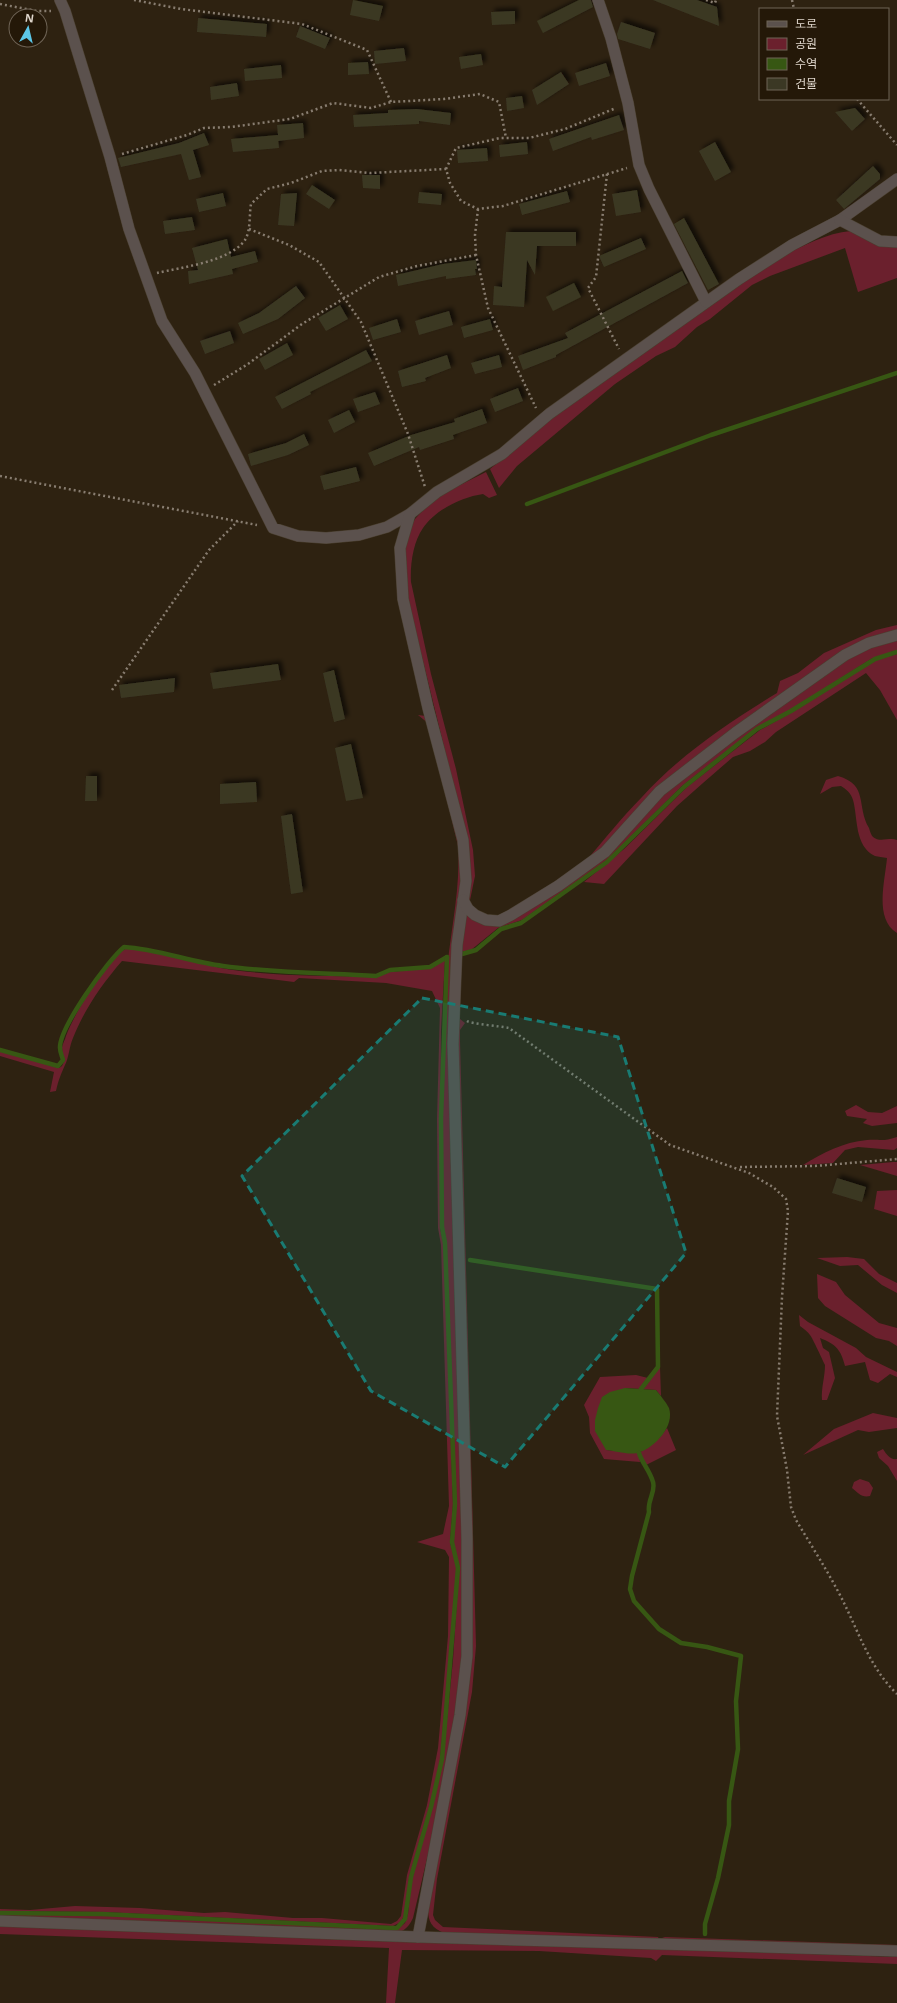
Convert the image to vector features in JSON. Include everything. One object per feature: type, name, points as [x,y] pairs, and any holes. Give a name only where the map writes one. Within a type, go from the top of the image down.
[{"type":"street","points":[[60,0],[65,11],[110,157],[129,229],[162,321],[195,373],[273,528],[298,536],[326,538],[359,535],[387,527],[410,514],[437,492],[502,454],[542,420],[706,302],[792,245],[840,220],[897,178]]},
{"type":"street","points":[[598,0],[611,38],[628,103],[639,165],[649,189],[706,302]]},
{"type":"street","points":[[840,220],[880,242],[897,242]]},
{"type":"street","points":[[410,514],[400,548],[403,599],[428,708],[463,840],[466,861],[466,881],[457,945],[457,974],[453,1012],[453,1044],[467,1539],[467,1656],[460,1715],[418,1937]]},
{"type":"street","points":[[463,900],[468,909],[475,915],[486,920],[499,921],[511,915],[558,886],[605,852],[660,791],[747,725],[845,655],[869,643],[897,635]]},
{"type":"street","points":[[0,1921],[418,1937],[897,1951]]},
{"type":"path","points":[[134,0],[181,9],[302,24],[367,50],[391,102]]},
{"type":"path","points":[[706,0],[715,3],[716,0]]},
{"type":"path","points":[[0,4],[37,11],[65,11]]},
{"type":"path","points":[[110,157],[187,135],[204,128],[232,127],[290,119],[333,103],[372,108],[391,102],[444,99],[480,94],[499,102],[506,138]]},
{"type":"path","points":[[858,100],[897,145]]},
{"type":"path","points":[[628,103],[565,129],[529,138],[506,138],[456,148],[446,168],[450,183],[461,201],[478,209],[503,206],[639,165]]},
{"type":"path","points":[[145,276],[214,259],[232,251],[245,240],[249,229],[251,204],[267,189],[291,183],[322,171],[339,170],[370,173],[446,168]]},
{"type":"path","points":[[607,174],[596,277],[588,288],[624,360]]},
{"type":"path","points":[[478,209],[475,235],[476,255],[488,308],[542,420]]},
{"type":"path","points":[[249,229],[289,245],[319,262],[342,298],[361,322],[408,434],[429,499]]},
{"type":"path","points":[[204,392],[248,364],[302,324],[342,298],[379,277],[417,266],[476,255]]},
{"type":"path","points":[[0,476],[273,528]]},
{"type":"path","points":[[112,690],[209,550],[238,521]]},
{"type":"path","points":[[453,1012],[471,1023],[491,1024],[509,1028],[670,1145],[737,1167],[773,1188],[786,1199],[788,1211],[777,1416],[787,1470],[791,1507],[796,1520],[841,1597],[869,1657],[888,1685],[897,1694]]},
{"type":"path","points":[[737,1167],[815,1166],[897,1160]]},
{"type":"highlighted area","points":[[422,998],[618,1037],[686,1253],[505,1467],[371,1391],[242,1176]]},
{"type":"green space","points":[[851,231],[897,245],[897,278],[858,292],[845,248],[770,276],[752,285],[710,319],[697,327],[675,347],[656,356],[615,384],[517,466],[499,488],[490,469],[559,412],[781,256],[824,237]]},
{"type":"green space","points":[[486,472],[497,495],[489,498],[483,494],[458,501],[442,510],[428,521],[417,540],[411,568],[411,582],[431,674],[456,769],[473,850],[475,876],[469,905],[467,903],[449,767],[408,600],[405,543],[407,534],[415,519],[434,498]]},
{"type":"green space","points":[[897,625],[897,632],[882,636],[732,730],[603,849],[586,861],[627,812],[672,767],[723,728],[777,693],[780,681],[798,673],[824,653],[876,630]]},
{"type":"green space","points":[[897,640],[897,650],[871,659],[792,709],[756,728],[682,786],[606,861],[522,920],[498,928],[471,950],[460,952],[464,916],[467,915],[486,923],[560,888],[660,797],[736,736],[845,660],[870,648]]},
{"type":"green space","points":[[897,654],[897,720],[880,690],[866,673],[776,732],[765,742],[750,751],[733,757],[677,806],[604,884],[584,882],[624,849],[687,787],[760,730],[876,660]]},
{"type":"green space","points":[[418,715],[426,716],[429,720],[460,841],[463,863],[463,882],[452,950],[449,1034],[463,1584],[463,1648],[456,1714],[451,1743],[440,1802],[413,1918],[404,1930],[390,1933],[0,1918],[0,1914],[103,1915],[391,1929],[399,1928],[405,1923],[408,1914],[412,1876],[432,1807],[443,1759],[453,1660],[459,1568],[453,1541],[456,1505],[446,1242],[443,1227],[443,1043],[446,982],[458,880],[458,846],[429,724]]},
{"type":"green space","points":[[838,776],[848,780],[858,791],[865,820],[873,837],[879,840],[897,840],[897,933],[890,927],[885,919],[883,909],[883,888],[887,858],[875,856],[863,845],[858,831],[853,800],[851,795],[846,790],[841,786],[832,787],[820,794],[826,780]]},
{"type":"green space","points":[[125,949],[149,950],[221,968],[240,971],[299,975],[377,977],[390,972],[431,968],[445,960],[441,1030],[440,1228],[444,1245],[453,1504],[450,1542],[457,1569],[440,1760],[430,1807],[409,1879],[406,1911],[401,1922],[393,1926],[103,1912],[0,1911],[0,1909],[30,1910],[75,1906],[140,1908],[204,1913],[225,1912],[293,1918],[322,1918],[391,1924],[397,1921],[401,1916],[407,1875],[427,1805],[438,1748],[448,1636],[449,1557],[445,1550],[417,1542],[443,1534],[449,1506],[441,1245],[438,1228],[437,1119],[440,1008],[432,991],[386,983],[299,978],[294,982],[122,961],[107,979],[82,1017],[72,1041],[56,1091],[50,1092],[54,1072],[0,1056],[0,1051],[59,1068],[62,1066],[64,1059],[62,1045],[70,1026],[83,1002],[100,976],[108,965]]},
{"type":"green space","points":[[456,1019],[460,1019],[465,1023],[460,1030],[460,1041],[476,1646],[472,1692],[437,1879],[433,1915],[435,1920],[443,1927],[658,1937],[659,1939],[665,1937],[897,1945],[897,1948],[444,1933],[436,1929],[430,1921],[428,1909],[465,1705]]},
{"type":"green space","points":[[856,1105],[868,1112],[882,1113],[897,1106],[897,1123],[872,1126],[863,1123],[867,1119],[847,1116],[845,1111]]},
{"type":"green space","points":[[897,1137],[897,1148],[894,1150],[858,1147],[845,1150],[833,1163],[803,1165],[826,1152],[850,1143],[867,1140],[885,1140]]},
{"type":"green space","points":[[893,1162],[897,1162],[897,1176],[860,1165]]},
{"type":"green space","points":[[897,1190],[897,1216],[874,1209],[877,1191]]},
{"type":"green space","points":[[847,1257],[864,1259],[879,1274],[897,1283],[897,1293],[882,1285],[858,1265],[840,1266],[817,1258]]},
{"type":"green space","points":[[817,1274],[836,1282],[845,1295],[879,1323],[897,1328],[897,1346],[889,1341],[876,1338],[825,1306],[818,1298]]},
{"type":"green space","points":[[799,1315],[808,1322],[856,1348],[866,1357],[897,1372],[897,1377],[890,1374],[878,1383],[870,1380],[865,1362],[845,1366],[842,1356],[837,1348],[820,1338],[823,1348],[829,1352],[835,1378],[827,1400],[822,1400],[825,1365],[811,1337],[800,1326]]},
{"type":"green space","points":[[660,1367],[661,1396],[656,1390],[625,1388],[606,1450],[639,1453],[660,1437],[667,1428],[676,1450],[646,1465],[639,1454],[640,1462],[604,1459],[590,1433],[589,1417],[584,1405],[600,1377],[636,1375],[648,1378],[644,1386]]},
{"type":"green space","points":[[873,1413],[897,1418],[897,1428],[869,1432],[858,1430],[803,1455],[834,1429]]},
{"type":"green space","points":[[883,1449],[891,1458],[897,1459],[897,1481],[888,1466],[879,1458],[877,1452]]},
{"type":"green space","points":[[860,1479],[869,1482],[873,1488],[870,1496],[862,1496],[852,1488],[854,1482]]},
{"type":"green space","points":[[0,1926],[897,1957],[897,1964],[662,1955],[656,1961],[651,1958],[539,1951],[402,1950],[395,2003],[386,2003],[389,1948],[0,1934]]},
{"type":"water","points":[[625,1388],[656,1390],[669,1408],[669,1422],[662,1435],[652,1446],[636,1453],[606,1450],[595,1431],[595,1420],[602,1397],[610,1392]]},
{"type":"building","points":[[353,0],[383,6],[379,21],[350,15]]},
{"type":"building","points":[[579,0],[591,0],[593,7],[543,33],[537,21]]},
{"type":"building","points":[[653,0],[697,0],[717,7],[719,26]]},
{"type":"building","points":[[515,11],[515,24],[492,25],[491,12]]},
{"type":"building","points":[[198,18],[267,24],[266,37],[197,32]]},
{"type":"building","points":[[621,22],[655,33],[650,49],[618,39],[617,34]]},
{"type":"building","points":[[300,26],[330,38],[325,49],[296,37]]},
{"type":"building","points":[[404,48],[406,61],[375,64],[374,51]]},
{"type":"building","points":[[481,54],[483,65],[461,69],[459,57]]},
{"type":"building","points":[[368,62],[369,74],[348,75],[348,63]]},
{"type":"building","points":[[606,63],[610,76],[579,86],[575,73]]},
{"type":"building","points":[[281,65],[282,78],[245,81],[244,69]]},
{"type":"building","points":[[561,72],[569,84],[537,105],[532,90]]},
{"type":"building","points":[[237,83],[239,96],[211,100],[210,87]]},
{"type":"building","points":[[522,96],[524,108],[507,111],[506,98]]},
{"type":"building","points":[[855,108],[865,119],[852,131],[835,112]]},
{"type":"building","points":[[417,109],[451,113],[450,125],[419,121],[419,124],[354,127],[353,115],[388,113],[388,110]]},
{"type":"building","points":[[619,115],[624,130],[592,140],[591,137],[553,151],[549,139]]},
{"type":"building","points":[[303,123],[304,138],[278,141],[279,148],[233,152],[231,139],[278,135],[277,125]]},
{"type":"building","points":[[204,133],[209,145],[193,150],[201,177],[189,180],[181,154],[121,167],[118,158],[179,143]]},
{"type":"building","points":[[527,142],[528,154],[500,157],[499,145]]},
{"type":"building","points":[[715,142],[731,172],[715,181],[699,151]]},
{"type":"building","points":[[487,148],[488,161],[458,163],[457,150]]},
{"type":"building","points":[[873,166],[880,174],[880,179],[844,209],[836,200]]},
{"type":"building","points":[[362,175],[380,175],[380,189],[363,188]]},
{"type":"building","points":[[312,185],[335,200],[329,209],[306,194]]},
{"type":"building","points":[[637,190],[641,212],[616,216],[612,194]]},
{"type":"building","points":[[567,191],[570,202],[522,215],[519,204]]},
{"type":"building","points":[[419,192],[442,194],[441,205],[418,203]]},
{"type":"building","points":[[223,193],[226,206],[199,212],[196,199]]},
{"type":"building","points":[[297,193],[294,226],[278,225],[281,194]]},
{"type":"building","points":[[192,217],[195,230],[165,234],[163,221]]},
{"type":"building","points":[[684,218],[719,284],[708,290],[674,224]]},
{"type":"building","points":[[506,232],[576,232],[576,246],[537,246],[535,275],[527,260],[524,307],[493,305],[494,286],[502,287]]},
{"type":"building","points":[[641,238],[646,249],[604,267],[599,256]]},
{"type":"building","points":[[227,239],[231,257],[255,251],[258,262],[232,269],[233,274],[189,284],[188,271],[198,270],[192,248]]},
{"type":"building","points":[[476,260],[476,275],[446,279],[446,276],[398,286],[396,275],[443,264]]},
{"type":"building","points":[[682,271],[688,283],[556,355],[556,357],[523,370],[518,356],[568,338],[565,333]]},
{"type":"building","points":[[574,283],[581,297],[553,311],[546,297]]},
{"type":"building","points":[[296,286],[305,298],[278,319],[243,334],[238,323],[259,313]]},
{"type":"building","points":[[340,305],[348,319],[326,331],[318,318]]},
{"type":"building","points":[[449,311],[453,325],[419,335],[415,321]]},
{"type":"building","points":[[397,319],[401,332],[373,340],[369,328]]},
{"type":"building","points":[[490,319],[493,330],[464,338],[461,327]]},
{"type":"building","points":[[230,331],[234,343],[205,354],[200,341]]},
{"type":"building","points":[[287,343],[293,355],[265,370],[259,359]]},
{"type":"building","points":[[366,350],[372,361],[310,392],[311,394],[282,409],[275,397]]},
{"type":"building","points":[[447,355],[451,368],[425,378],[426,381],[402,387],[398,371]]},
{"type":"building","points":[[499,355],[502,367],[475,374],[471,363]]},
{"type":"building","points":[[518,388],[523,401],[495,412],[490,399]]},
{"type":"building","points":[[375,392],[380,404],[358,412],[353,399]]},
{"type":"building","points":[[482,409],[487,423],[453,435],[454,439],[420,450],[419,447],[374,466],[368,453],[411,435],[455,422],[454,419]]},
{"type":"building","points":[[349,410],[355,422],[334,433],[328,420]]},
{"type":"building","points":[[304,434],[309,445],[288,455],[251,466],[248,454],[286,443]]},
{"type":"building","points":[[356,467],[360,481],[324,490],[320,476]]},
{"type":"building","points":[[278,664],[281,680],[213,689],[210,673]]},
{"type":"building","points":[[334,670],[345,719],[334,722],[323,673]]},
{"type":"building","points":[[175,678],[174,692],[121,698],[119,685]]},
{"type":"building","points":[[351,744],[363,798],[346,801],[335,748]]},
{"type":"building","points":[[86,776],[97,776],[97,801],[85,801]]},
{"type":"building","points":[[256,782],[257,802],[220,804],[220,784]]},
{"type":"building","points":[[292,814],[303,892],[291,894],[281,816]]},
{"type":"building","points":[[837,1178],[866,1187],[862,1202],[832,1193]]},
{"type":"waterway","points":[[527,504],[711,435],[897,373]]},
{"type":"waterway","points":[[462,954],[476,950],[501,929],[521,923],[607,862],[684,787],[757,729],[791,711],[875,659],[897,652]]},
{"type":"waterway","points":[[0,1050],[58,1066],[63,1060],[60,1048],[67,1026],[96,979],[124,947],[149,950],[211,964],[242,968],[376,976],[390,970],[430,967],[447,957]]},
{"type":"waterway","points":[[0,1913],[102,1914],[391,1928],[397,1928],[405,1919],[411,1877],[431,1807],[442,1759],[458,1568],[452,1542],[455,1504],[445,1243],[442,1227],[441,1118],[447,957]]},
{"type":"waterway","points":[[470,1260],[657,1289],[658,1367],[641,1389]]},
{"type":"waterway","points":[[639,1453],[652,1478],[654,1486],[649,1504],[649,1512],[632,1576],[630,1589],[634,1601],[659,1629],[681,1643],[707,1647],[741,1656],[736,1701],[738,1749],[729,1801],[729,1825],[718,1878],[705,1924],[705,1934]]}]
